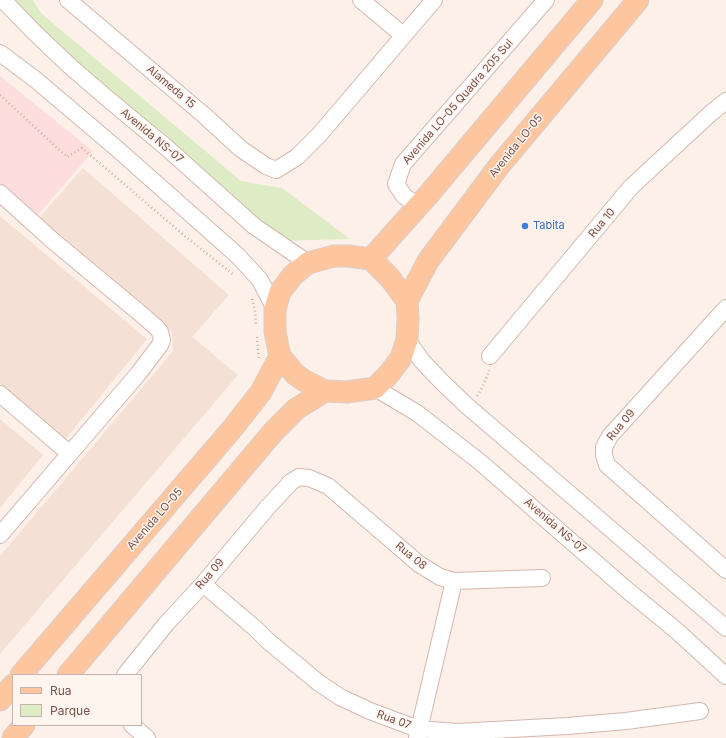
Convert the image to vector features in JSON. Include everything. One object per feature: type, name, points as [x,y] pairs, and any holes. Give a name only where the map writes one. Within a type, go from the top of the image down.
[{"type":"main road","points":[[371,259],[418,206],[592,0]]},
{"type":"main road","name":"Avenida LO-05","points":[[407,301],[428,261],[499,166],[638,0]]},
{"type":"main road","points":[[334,256],[371,259],[390,278],[407,301],[407,340],[401,358],[389,374],[375,388],[347,392],[325,392],[295,374],[280,356],[275,332],[275,309],[280,292],[293,275],[308,263],[334,256]]},
{"type":"main road","name":"Avenida LO-05","points":[[22,674],[232,429],[261,392],[280,356]]},
{"type":"main road","points":[[69,674],[274,431],[296,409],[325,392]]},
{"type":"main road","points":[[0,700],[12,686]]},
{"type":"main road","points":[[13,738],[23,726]]},
{"type":"street","name":"Avenida NS-07","points":[[3,0],[72,68],[167,148],[254,226],[308,263]]},
{"type":"street","name":"Alameda 15","points":[[68,0],[199,111],[241,149],[266,166],[276,170],[297,157],[319,135],[403,35]]},
{"type":"street","points":[[361,0],[403,35],[434,0]]},
{"type":"street","name":"Avenida LO-05 Quadra 205 Sul","points":[[418,206],[404,196],[396,184],[403,164],[546,0]]},
{"type":"street","points":[[0,53],[36,80],[109,142],[237,255],[260,280],[275,309]]},
{"type":"street","name":"Rua 10","points":[[490,356],[631,187],[726,101]]},
{"type":"street","points":[[0,193],[57,244],[141,314],[160,332],[162,340],[160,345],[138,374],[0,535]]},
{"type":"street","name":"Rua 09","points":[[726,308],[610,436],[604,447],[604,455],[607,465],[726,570]]},
{"type":"street","points":[[407,340],[422,361],[466,405],[726,628]]},
{"type":"street","name":"Avenida NS-07","points":[[375,388],[417,413],[480,462],[677,631],[726,676]]},
{"type":"street","points":[[0,394],[70,454]]},
{"type":"street","name":"Rua 09","points":[[126,674],[166,624],[203,584],[276,497],[291,482],[299,477]]},
{"type":"street","name":"Rua 08","points":[[299,477],[309,478],[328,486],[435,576],[454,582],[542,578]]},
{"type":"street","points":[[417,733],[454,582]]},
{"type":"street","name":"Rua 07","points":[[203,584],[319,683],[340,697],[417,733],[567,726],[626,721],[700,711]]},
{"type":"street","points":[[133,726],[147,738]]},
{"type":"path","points":[[0,95],[67,157],[82,148],[186,237],[237,278]]},
{"type":"path","points":[[251,297],[255,310],[259,362]]},
{"type":"path","points":[[466,405],[474,400],[481,390],[488,374],[490,356]]},
{"type":"shaded area","points":[[0,76],[93,151],[37,216],[0,183]]},
{"type":"shaded area","points":[[83,168],[229,295],[192,337],[238,375],[0,654],[0,556],[173,351],[172,332],[38,219]]},
{"type":"shaded area","points":[[0,216],[147,339],[65,440],[0,383]]},
{"type":"shaded area","points":[[0,419],[43,455],[0,508]]},
{"type":"green space","points":[[0,0],[33,0],[42,14],[241,181],[282,188],[350,239],[278,241]]},
{"type":"place","name":"Tabita","points":[[525,226]]}]
